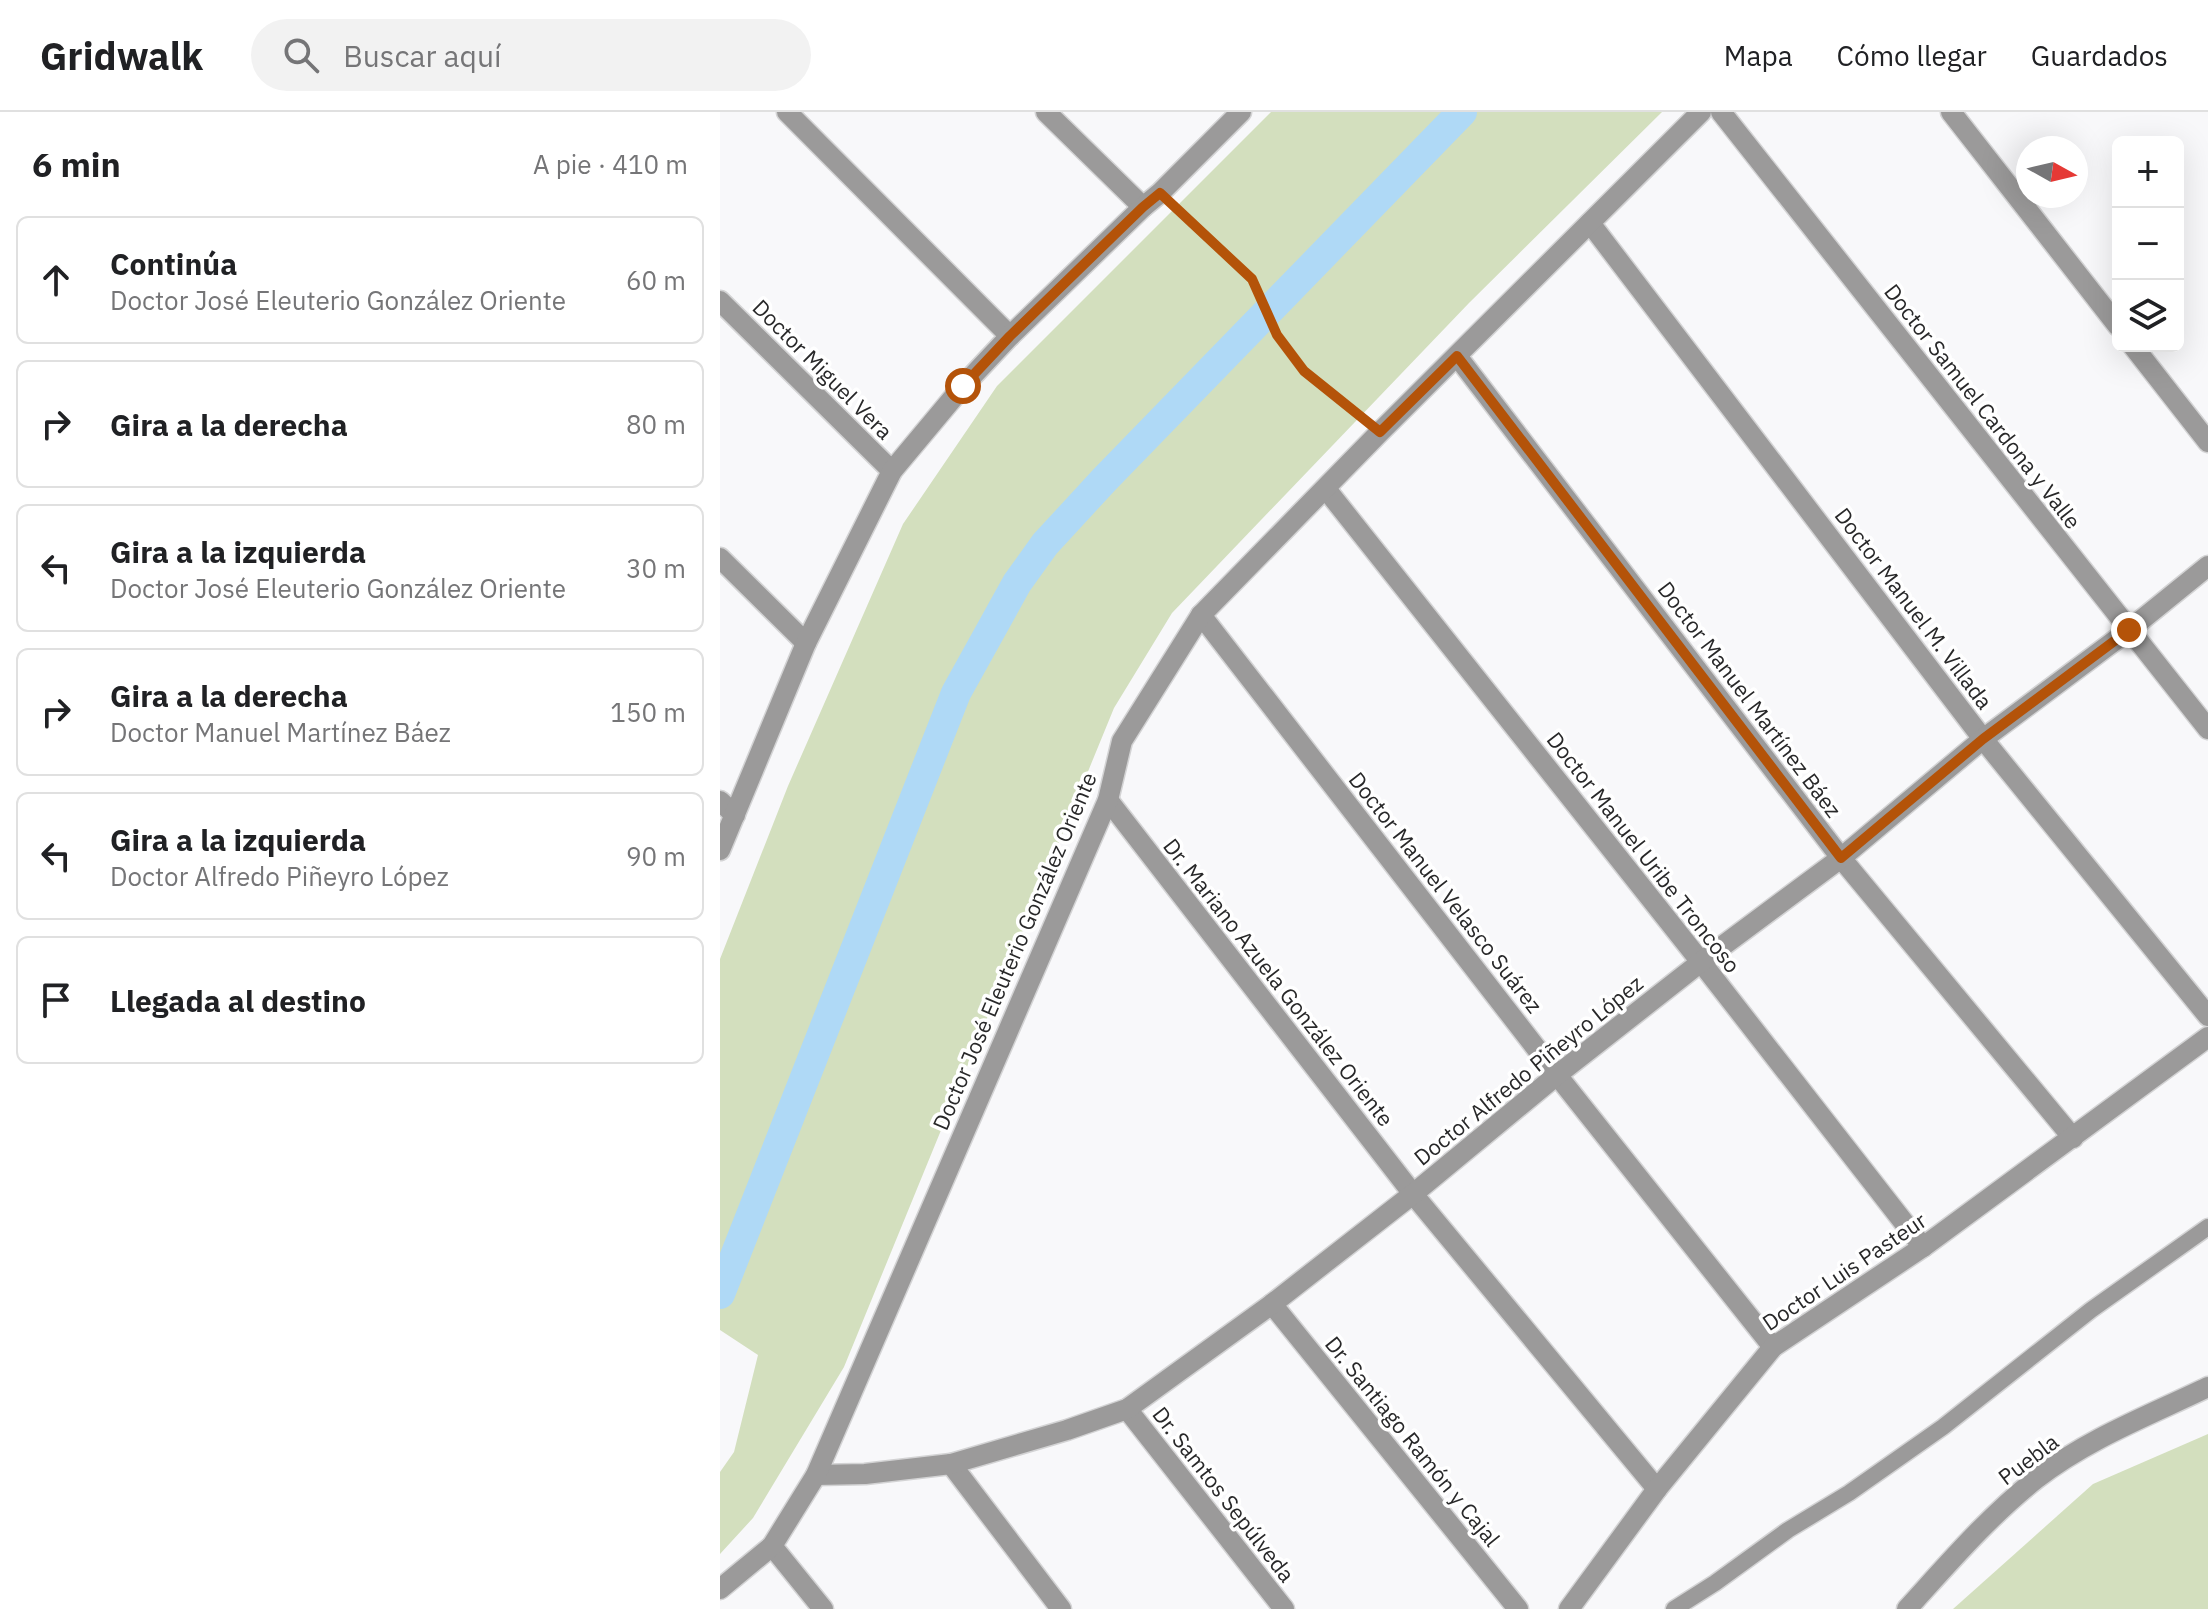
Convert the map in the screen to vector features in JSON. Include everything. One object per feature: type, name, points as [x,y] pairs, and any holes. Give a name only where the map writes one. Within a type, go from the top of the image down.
[{"type":"street","points":[[787,112],[1010,336]]},
{"type":"street","points":[[1046,112],[1143,207]]},
{"type":"street","points":[[720,850],[727,808],[892,471],[963,386],[1010,336],[1241,112]]},
{"type":"street","name":"Doctor José Eleuterio González Oriente","points":[[720,1589],[772,1546],[816,1475],[1108,800],[1122,741],[1201,615],[1701,112]]},
{"type":"street","name":"Doctor Samuel Cardona y Valle","points":[[1721,112],[2208,729]]},
{"type":"street","points":[[1951,112],[2112,318]]},
{"type":"street","name":"Doctor Manuel M. Villada","points":[[1590,223],[1983,739],[2208,1016]]},
{"type":"street","name":"Doctor Miguel Vera","points":[[720,301],[892,471]]},
{"type":"street","points":[[2138,352],[2208,442]]},
{"type":"street","name":"Doctor Manuel Martínez Báez","points":[[1457,356],[1841,858],[2073,1138]]},
{"type":"street","name":"Doctor Manuel Uribe Troncoso","points":[[1326,489],[1923,1247]]},
{"type":"street","points":[[720,558],[806,643]]},
{"type":"street","name":"Doctor Alfredo Piñeyro López","points":[[816,1475],[865,1474],[951,1464],[1127,1409],[1272,1304],[1701,962],[1841,858],[1983,739],[2129,630],[2208,566]]},
{"type":"street","name":"Doctor Manuel Velasco Suárez","points":[[1201,615],[1557,1075],[1773,1347]]},
{"type":"street","name":"Dr. Mariano Azuela González Oriente","points":[[1108,800],[1413,1194],[1657,1489]]},
{"type":"street","name":"Doctor Luis Pasteur","points":[[1569,1609],[1657,1489],[1773,1347],[1923,1247],[2208,1037]]},
{"type":"street","name":"Dr. Santiago Ramón y Cajal","points":[[1272,1304],[1518,1609]]},
{"type":"street","name":"Puebla","points":[[1907,1609],[1989,1521],[2036,1479],[2079,1451],[2208,1387]]},
{"type":"street","name":"Dr. Samtos Sepúlveda","points":[[1127,1409],[1284,1609]]},
{"type":"street","points":[[951,1464],[1061,1609]]},
{"type":"street","points":[[772,1546],[823,1609]]},
{"type":"lane","points":[[1674,1609],[1943,1427],[2091,1310],[2208,1227]]},
{"type":"path","points":[[1160,193],[1252,279],[1277,335],[1304,371],[1380,432]]},
{"type":"green space","points":[[1271,112],[1662,112],[1469,303],[1172,613],[1114,708],[844,1367],[753,1518],[720,1554],[720,1472],[734,1452],[758,1355],[720,1330],[720,959],[788,786],[903,524],[997,386]]},
{"type":"green space","points":[[2208,1434],[2208,1609],[1953,1609],[2093,1484]]},
{"type":"waterway","points":[[720,1294],[956,693],[1017,583],[1045,544],[1105,479],[1462,112]]},
{"type":"route","points":[[963,386],[1010,336],[1160,193],[1252,279],[1277,335],[1304,371],[1380,432],[1457,356],[1841,858],[1983,739],[2129,630]]}]
